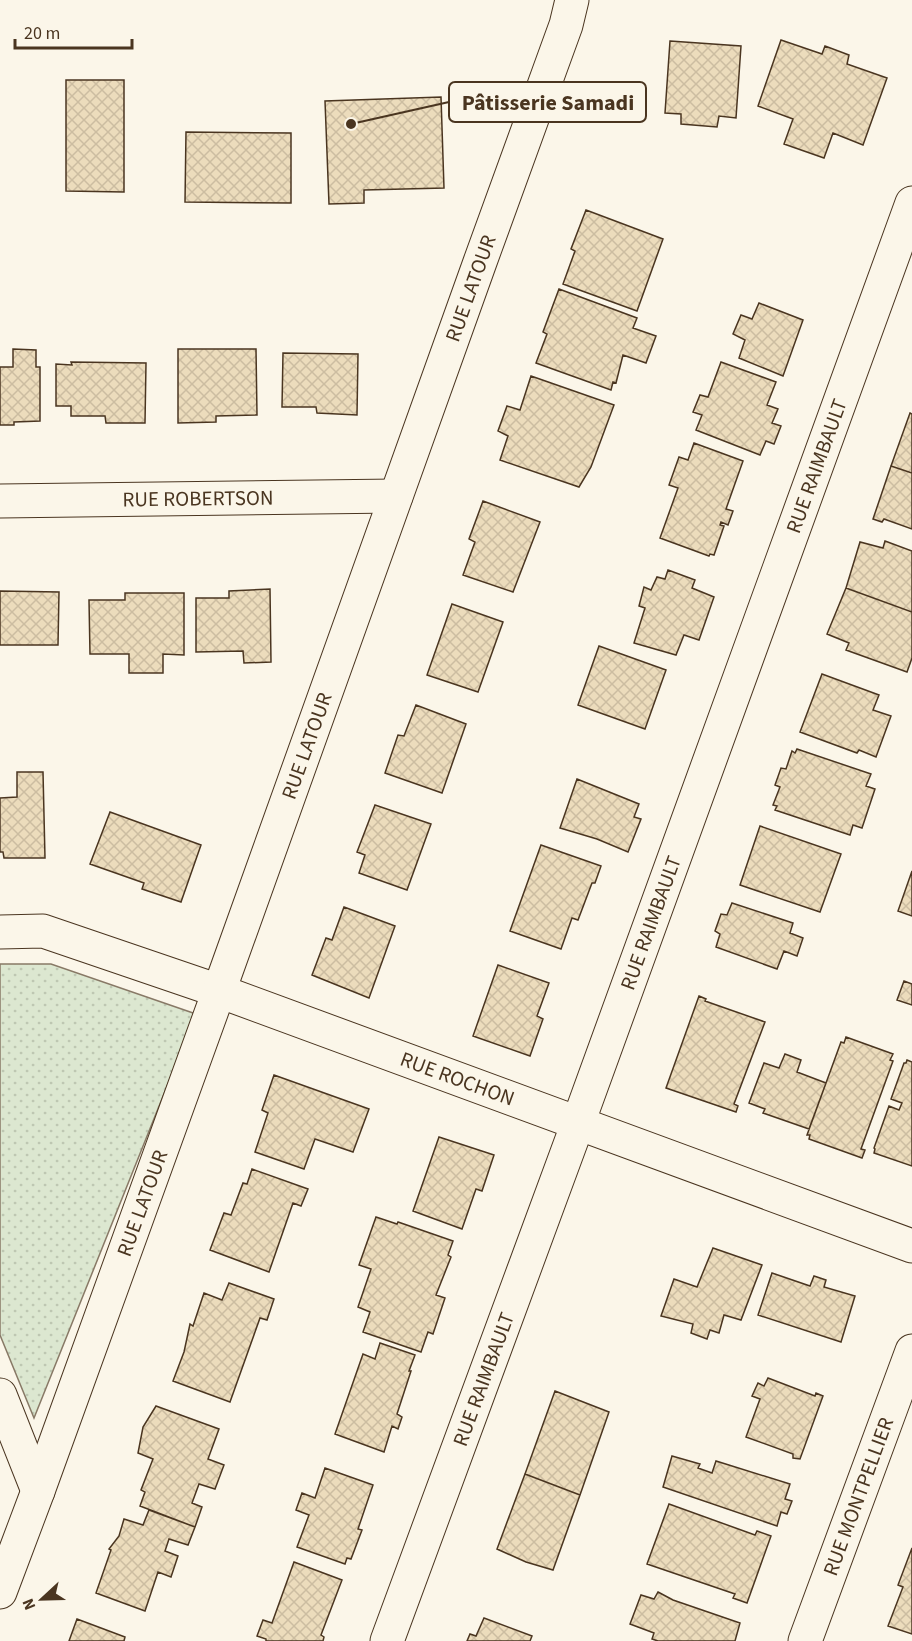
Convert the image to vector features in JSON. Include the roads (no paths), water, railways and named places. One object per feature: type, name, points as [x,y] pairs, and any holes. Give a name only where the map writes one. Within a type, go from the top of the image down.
[{"type":"street","name":"RUE LATOUR","points":[[0,1592],[219,991],[539,97],[567,25],[572,0]]},
{"type":"street","name":"RUE RAIMBAULT","points":[[387,1641],[912,203]]},
{"type":"street","name":"RUE ROBERTSON","points":[[0,501],[396,496]]},
{"type":"street","name":"RUE ROCHON","points":[[0,932],[43,931],[219,991],[912,1246]]},
{"type":"street","name":"RUE MONTPELLIER","points":[[805,1641],[912,1351]]},
{"type":"street","points":[[0,1395],[38,1491]]},
{"type":"place","name":"Pâtisserie Samadi","points":[[351,124]]}]
